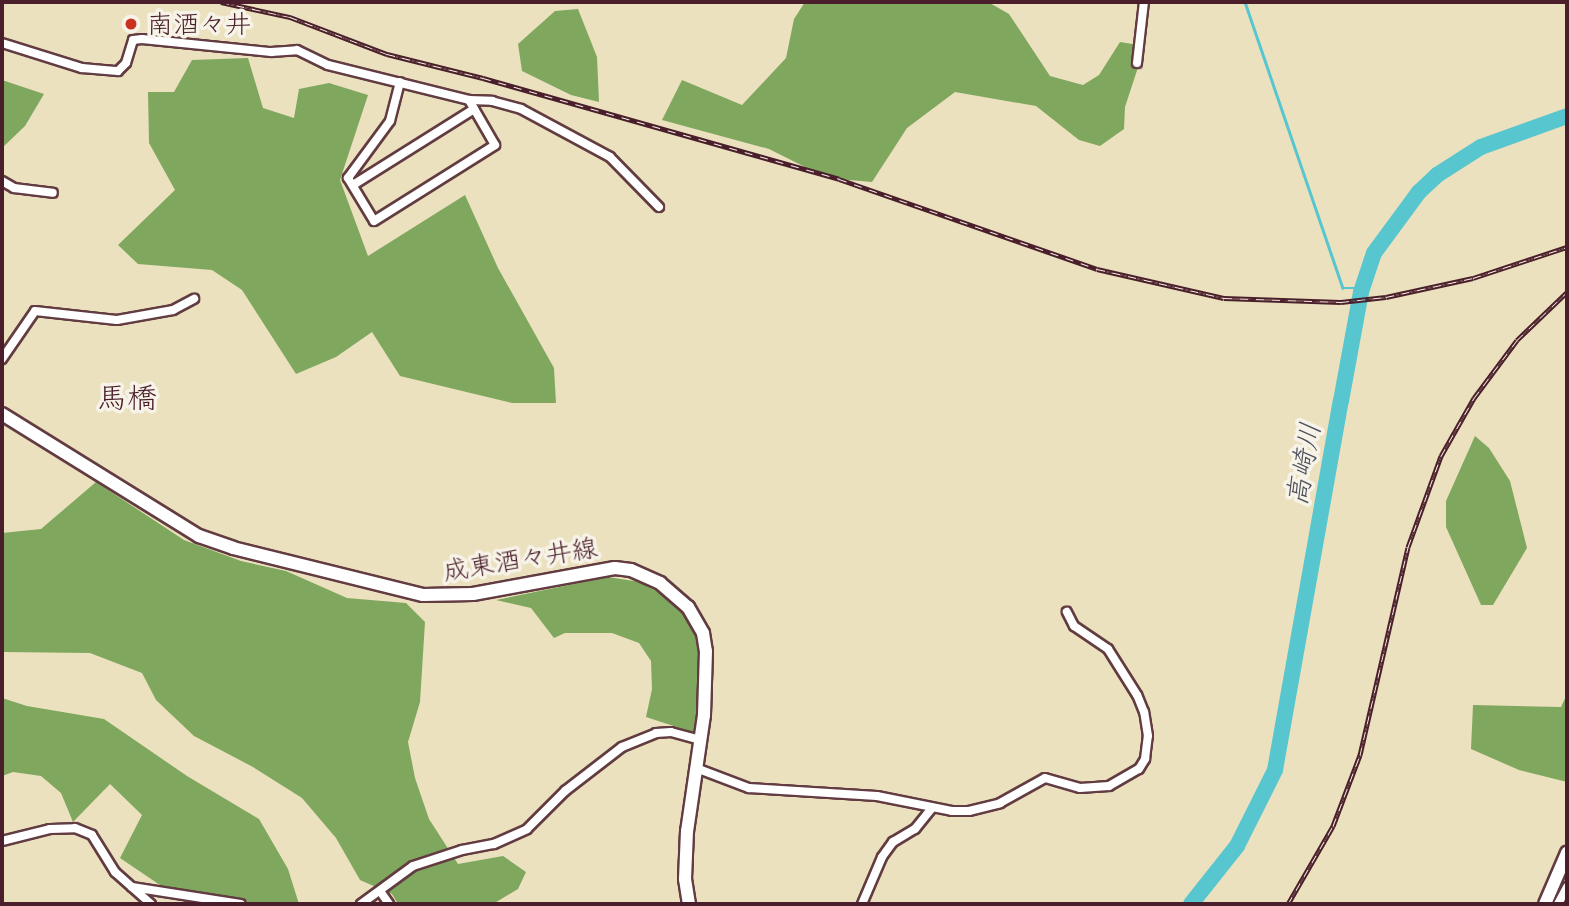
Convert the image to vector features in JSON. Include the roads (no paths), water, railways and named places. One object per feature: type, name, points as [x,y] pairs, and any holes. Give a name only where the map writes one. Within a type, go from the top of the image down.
[{"type":"main road","name":"成東酒々井線","points":[[2,414],[199,536],[233,548],[423,595],[473,594],[593,569],[623,569],[645,575],[660,583],[688,607],[703,633],[706,672],[701,740],[685,859],[689,904]]},
{"type":"main road","points":[[1545,904],[1567,853]]},
{"type":"street","points":[[1138,63],[1144,2]]},
{"type":"street","points":[[2,43],[82,68],[117,71],[126,63],[133,40],[271,52],[297,50],[328,65],[469,100],[521,109],[610,157],[659,207]]},
{"type":"street","points":[[400,82],[390,121],[348,178],[374,220],[495,145],[469,100]]},
{"type":"street","points":[[352,185],[474,109]]},
{"type":"street","points":[[2,181],[14,188],[53,193]]},
{"type":"street","points":[[2,359],[35,311],[117,320],[173,310],[194,299]]},
{"type":"street","points":[[696,768],[749,788],[877,796],[932,808],[961,811],[984,809],[1016,797],[1045,778],[1080,788],[1109,786],[1139,769],[1145,759],[1148,736],[1138,695],[1108,649],[1074,626],[1067,612]]},
{"type":"street","points":[[361,904],[422,862],[494,844],[527,829],[565,791],[622,747],[656,733],[671,732],[701,740]]},
{"type":"street","points":[[862,904],[882,858],[893,842],[915,829],[932,808]]},
{"type":"street","points":[[2,841],[50,829],[75,828],[92,835],[115,872],[151,904]]},
{"type":"street","points":[[132,887],[241,904]]},
{"type":"street","points":[[1558,904],[1567,887]]},
{"type":"street","points":[[380,891],[389,904]]},
{"type":"waterway","points":[[1245,2],[1343,288],[1363,288]]},
{"type":"waterway","name":"高崎川","points":[[1191,904],[1237,846],[1275,770],[1361,292],[1374,253],[1419,192],[1437,175],[1481,147],[1567,116]]},
{"type":"railway","points":[[221,2],[290,17],[387,54],[483,78],[839,179],[1097,269],[1224,298],[1341,302],[1386,297],[1473,278],[1567,247]]},
{"type":"railway","points":[[1288,904],[1333,826],[1360,755],[1408,547],[1441,456],[1474,398],[1517,340],[1567,292]]},
{"type":"place","name":"南酒々井","points":[[131,24]]},
{"type":"district","name":"馬橋","points":[[127,397]]}]
